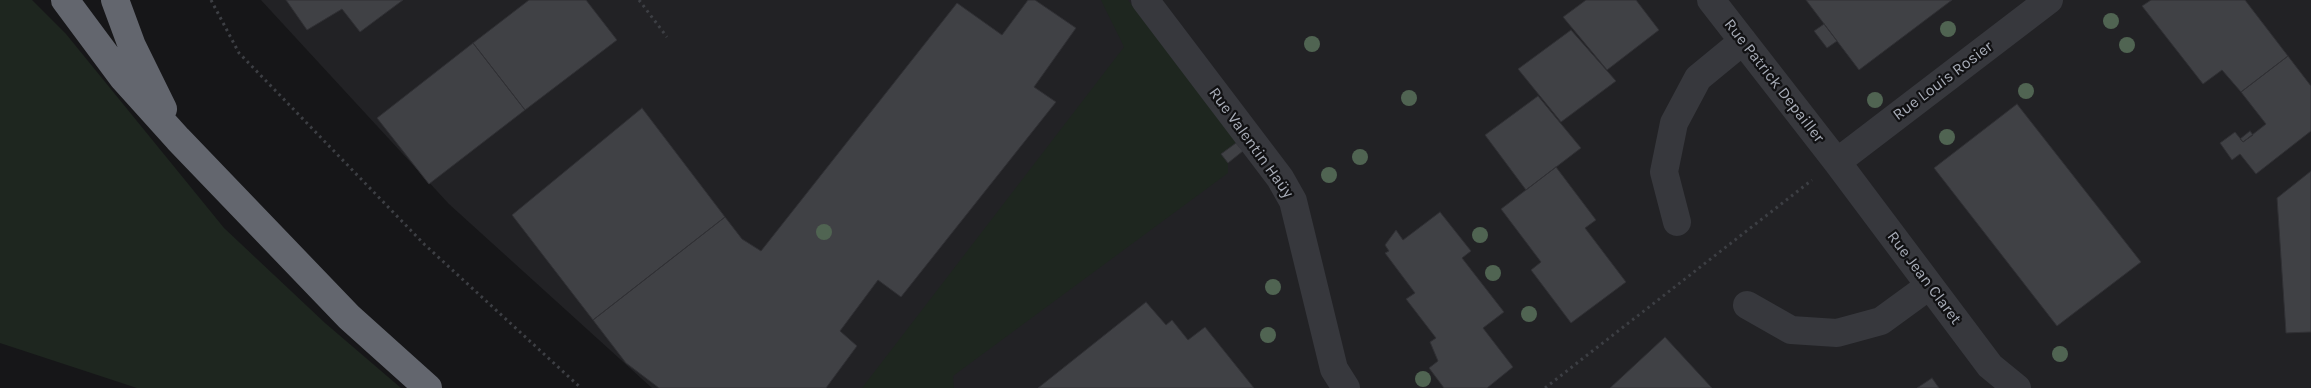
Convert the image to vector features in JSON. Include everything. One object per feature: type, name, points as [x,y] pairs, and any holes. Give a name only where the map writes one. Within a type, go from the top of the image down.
[{"type":"highway","points":[[65,0],[123,78],[178,139],[349,317],[428,388]]},
{"type":"highway","points":[[115,0],[132,46],[178,139]]},
{"type":"street","name":"Rue Valentin Haüy","points":[[1144,0],[1280,178],[1293,200],[1334,369],[1346,388]]},
{"type":"street","name":"Rue Patrick Depailler","points":[[1711,0],[1837,162]]},
{"type":"street","name":"Rue Louis Rosier","points":[[1837,162],[2049,0]]},
{"type":"street","points":[[1677,222],[1664,172],[1674,123],[1698,78],[1743,41]]},
{"type":"street","name":"Rue Jean Claret","points":[[1837,162],[1990,366],[2017,388]]},
{"type":"street","points":[[1747,304],[1791,330],[1837,333],[1881,321],[1929,286]]},
{"type":"path","points":[[211,0],[239,53],[424,244],[580,388]]},
{"type":"path","points":[[639,0],[667,36]]},
{"type":"path","points":[[1546,388],[1837,162]]},
{"type":"shaded area","points":[[0,0],[32,0],[66,34],[224,228],[325,323],[401,388],[137,388],[0,343]]},
{"type":"shaded area","points":[[261,0],[2311,0],[2311,388],[652,388],[449,204]]},
{"type":"shaded area","points":[[1101,0],[1128,0],[1243,151],[1228,163],[1228,173],[953,376],[954,388],[862,388],[1124,47]]},
{"type":"building","points":[[286,0],[403,0],[360,32],[342,9],[307,30]]},
{"type":"building","points":[[529,0],[586,0],[617,40],[525,110],[473,43]]},
{"type":"building","points":[[1028,0],[1035,0],[1076,28],[1034,87],[1056,102],[901,297],[878,280],[840,331],[857,346],[826,388],[659,388],[626,363],[593,320],[725,217],[742,239],[761,251],[957,3],[1002,35]]},
{"type":"building","points":[[1586,0],[1636,0],[1659,30],[1607,70],[1563,17]]},
{"type":"building","points":[[1806,0],[1952,0],[1859,70]]},
{"type":"building","points":[[2151,0],[2245,0],[2288,56],[2241,92],[2222,70],[2203,84],[2142,6]]},
{"type":"building","points":[[1824,24],[1837,41],[1827,48],[1814,31]]},
{"type":"building","points":[[1571,30],[1616,81],[1561,122],[1518,69]]},
{"type":"building","points":[[473,43],[525,110],[429,184],[377,118]]},
{"type":"building","points":[[2288,56],[2311,86],[2311,131],[2256,174],[2240,154],[2232,160],[2220,143],[2235,132],[2243,142],[2266,124],[2241,92]]},
{"type":"building","points":[[1538,96],[1581,148],[1526,190],[1485,135]]},
{"type":"building","points":[[2017,104],[2141,262],[2057,326],[1934,168]]},
{"type":"building","points":[[642,108],[725,217],[593,320],[512,215]]},
{"type":"building","points":[[2250,131],[2253,135],[2243,142],[2240,139]]},
{"type":"building","points":[[1236,143],[1243,151],[1228,163],[1221,154]]},
{"type":"building","points":[[1556,167],[1596,220],[1585,228],[1626,282],[1571,323],[1531,270],[1541,262],[1501,209]]},
{"type":"building","points":[[2311,171],[2311,332],[2286,333],[2277,198]]},
{"type":"building","points":[[1440,212],[1471,251],[1462,258],[1504,312],[1483,328],[1513,367],[1487,388],[1444,388],[1429,368],[1438,361],[1430,342],[1436,338],[1406,299],[1415,293],[1385,253],[1389,251],[1385,245],[1396,230],[1403,240]]},
{"type":"building","points":[[1146,302],[1166,325],[1172,320],[1188,340],[1205,327],[1254,388],[1038,388]]},
{"type":"building","points":[[1665,337],[1712,388],[1610,388]]},
{"type":"building","points":[[1932,378],[1939,388],[1917,388]]}]
